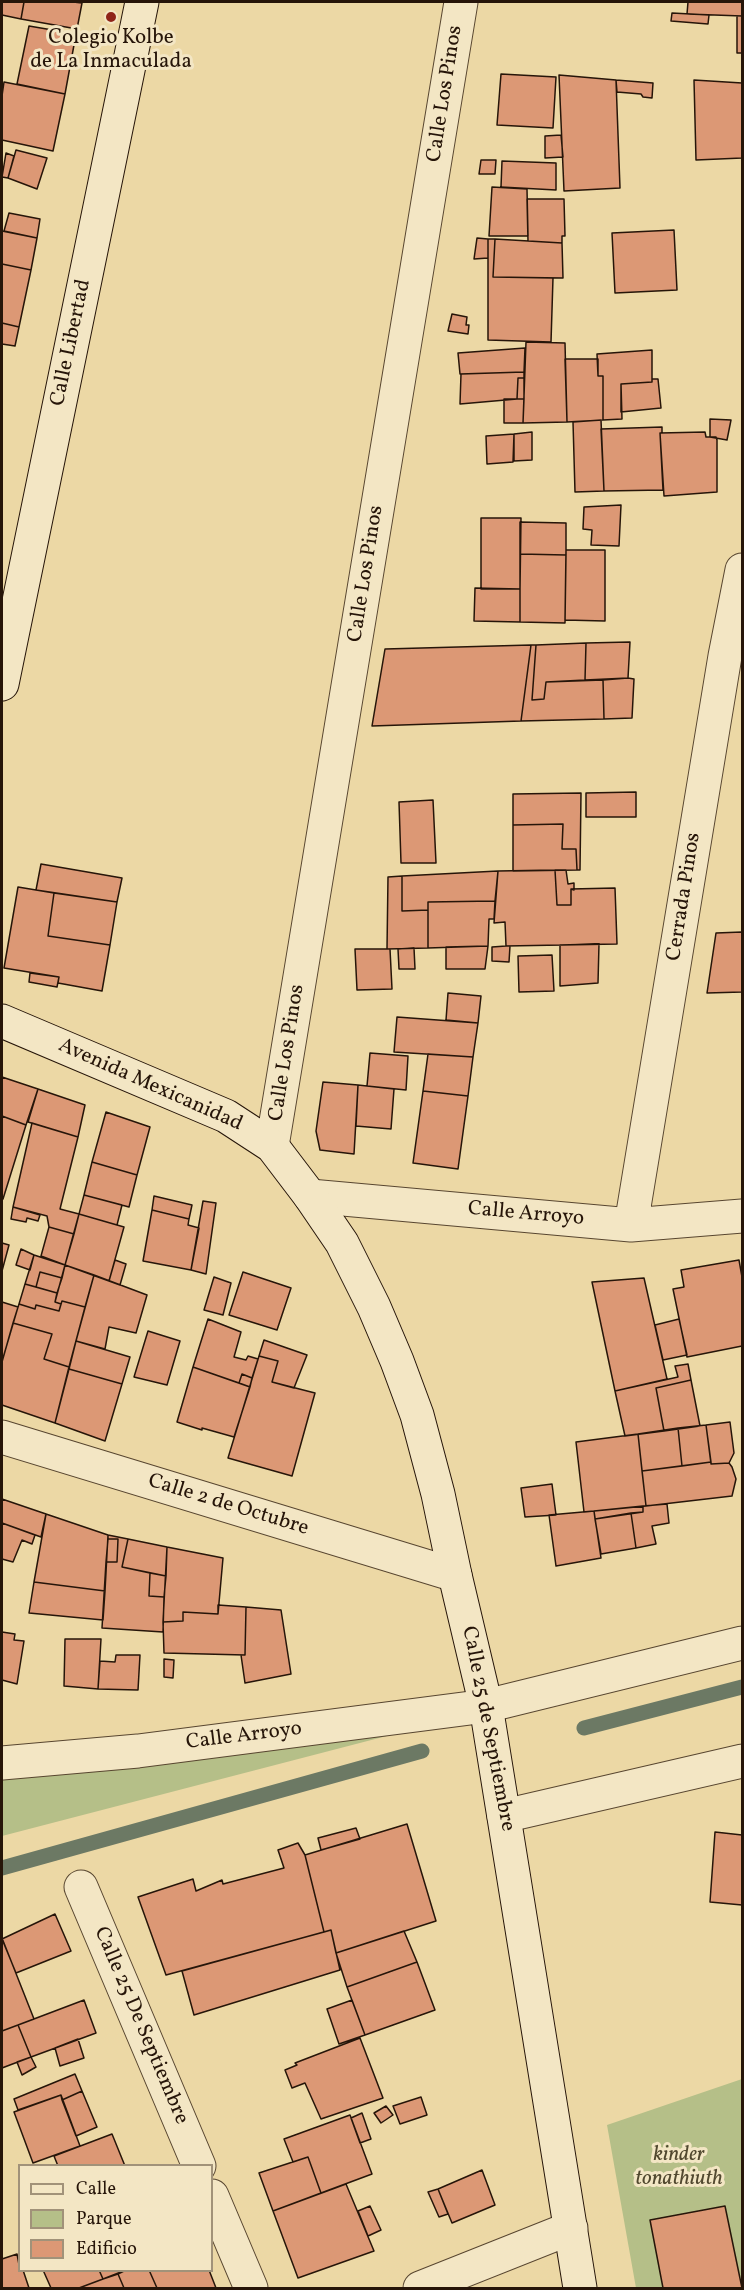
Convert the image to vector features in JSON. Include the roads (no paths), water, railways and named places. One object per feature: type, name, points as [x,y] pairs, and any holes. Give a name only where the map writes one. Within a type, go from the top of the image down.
[{"type":"street","name":"Calle Libertad","points":[[2,684],[142,2]]},
{"type":"street","name":"Calle Los Pinos","points":[[272,1146],[461,2]]},
{"type":"street","name":"Cerrada Pinos","points":[[631,1225],[725,656],[742,570]]},
{"type":"street","name":"Avenida Mexicanidad","points":[[2,1021],[226,1116],[272,1146],[310,1196]]},
{"type":"street","name":"Calle Arroyo","points":[[310,1196],[631,1225],[742,1216]]},
{"type":"street","name":"Calle 25 de Septiembre","points":[[310,1196],[342,1243],[374,1307],[417,1415],[435,1482],[486,1706],[580,2289]]},
{"type":"street","name":"Calle 2 de Octubre","points":[[2,1437],[455,1575]]},
{"type":"street","name":"Calle Arroyo","points":[[2,1763],[138,1751],[486,1706],[742,1643]]},
{"type":"street","points":[[504,1816],[742,1761]]},
{"type":"street","name":"Calle 25 De Septiembre","points":[[81,1887],[198,2164]]},
{"type":"street","points":[[213,2198],[251,2289]]},
{"type":"street","points":[[420,2289],[571,2228]]},
{"type":"waterway","points":[[584,1728],[742,1687]]},
{"type":"waterway","points":[[2,1868],[422,1751]]},
{"type":"place","name":"Colegio Kolbe de La Inmaculada","points":[[111,17]]},
{"type":"park label","name":"kinder tonathiuth","points":[[679,2168]]}]
